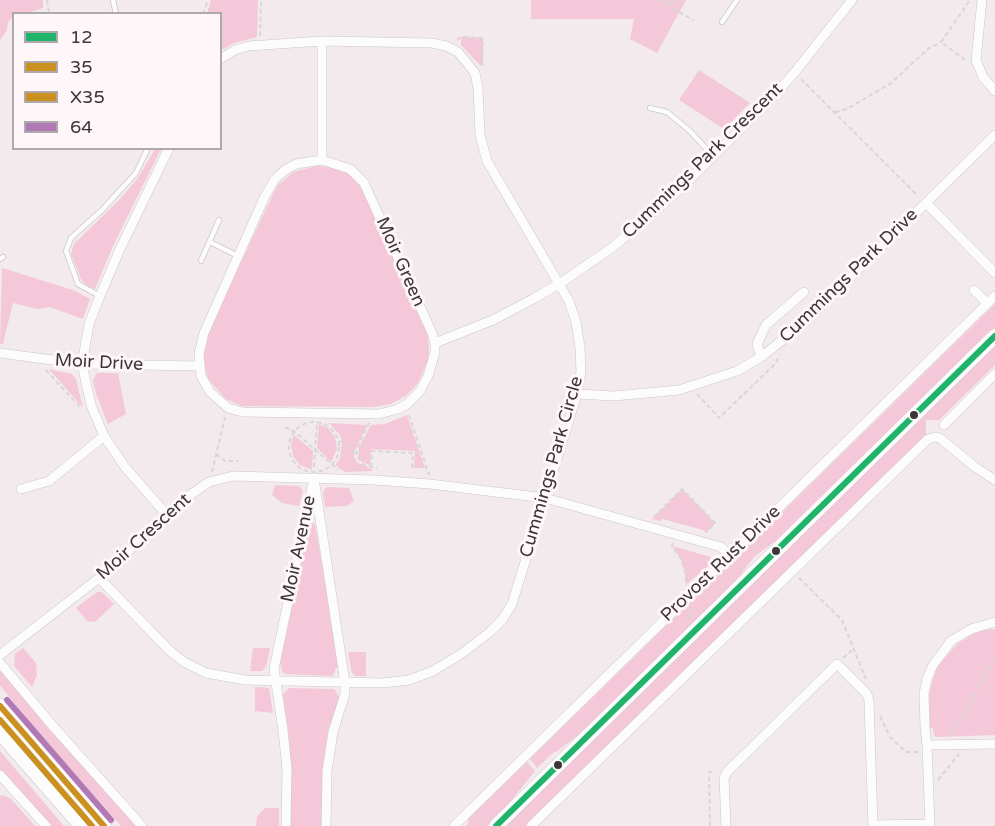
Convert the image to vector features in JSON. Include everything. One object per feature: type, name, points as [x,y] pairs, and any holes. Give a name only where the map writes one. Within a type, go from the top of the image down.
[{"type":"main road","points":[[0,706],[104,826]]},
{"type":"main road","points":[[0,732],[81,826]]},
{"type":"street","name":"Cummings Park Crescent","points":[[435,343],[494,320],[559,284],[613,247],[680,189],[795,72],[852,0]]},
{"type":"street","points":[[982,0],[976,60],[983,77],[995,91]]},
{"type":"street","points":[[322,41],[322,160]]},
{"type":"street","name":"Cummings Park Circle","points":[[99,578],[170,651],[184,662],[206,673],[226,678],[383,683],[409,680],[433,671],[490,632],[502,620],[512,604],[577,393],[581,372],[580,347],[576,322],[569,301],[487,161],[480,135],[475,73],[458,52],[432,43],[322,41],[249,46],[235,50],[222,58]]},
{"type":"street","name":"Cummings Park Drive","points":[[577,393],[614,396],[690,387],[737,371],[761,357],[786,339],[995,135]]},
{"type":"street","points":[[167,515],[125,467],[104,436],[91,405],[82,364],[89,324],[100,296],[168,150]]},
{"type":"street","name":"Moir Green","points":[[199,366],[200,345],[204,333],[264,198],[275,179],[296,164],[322,160],[350,169],[364,183],[435,343]]},
{"type":"street","points":[[926,203],[995,273]]},
{"type":"street","points":[[974,290],[987,303]]},
{"type":"street","points":[[761,357],[758,344],[766,325],[804,291]]},
{"type":"street","name":"Provost Rust Drive","points":[[455,826],[995,296]]},
{"type":"street","name":"Provost Rust Drive","points":[[496,826],[995,336]]},
{"type":"street","points":[[199,366],[201,376],[210,392],[228,408],[242,412],[317,418],[380,414],[407,404],[420,391],[434,360],[435,343]]},
{"type":"street","name":"Moir Drive","points":[[0,353],[82,364],[199,366]]},
{"type":"street","points":[[944,425],[995,374]]},
{"type":"street","points":[[21,489],[49,481],[104,436]]},
{"type":"street","points":[[531,826],[928,439],[936,437],[941,439],[995,480]]},
{"type":"street","name":"Moir Crescent","points":[[0,655],[99,578],[190,495],[209,482],[233,476],[314,475],[430,484],[545,498],[699,540],[721,547],[730,556]]},
{"type":"street","name":"Moir Avenue","points":[[286,826],[287,769],[273,669],[314,475]]},
{"type":"street","name":"Moir Avenue","points":[[314,475],[345,683],[345,694],[333,732],[327,771],[326,826]]},
{"type":"street","points":[[726,826],[724,778],[727,772],[837,664],[867,694],[869,701],[873,826],[930,825],[924,694],[933,665],[951,642],[971,629],[995,622]]},
{"type":"street","points":[[0,663],[142,826]]},
{"type":"street","points":[[927,749],[951,745],[995,744]]},
{"type":"street","points":[[2,780],[46,826]]},
{"type":"lane","points":[[722,22],[737,0]]},
{"type":"lane","points":[[650,108],[667,112],[690,131],[713,156]]},
{"type":"lane","points":[[100,296],[78,284],[66,251],[71,238],[102,210],[136,173],[147,150]]},
{"type":"lane","points":[[201,261],[219,220]]},
{"type":"lane","points":[[210,242],[238,256]]},
{"type":"path","points":[[260,39],[261,0]]},
{"type":"path","points":[[660,0],[694,21]]},
{"type":"path","points":[[667,4],[677,0]]},
{"type":"path","points":[[835,112],[847,109],[891,83],[928,50],[942,42],[970,0]]},
{"type":"path","points":[[453,42],[462,38],[483,38],[483,65],[480,68]]},
{"type":"path","points":[[942,42],[964,60],[976,60]]},
{"type":"path","points":[[795,72],[926,203]]},
{"type":"path","points":[[690,387],[719,418],[776,363],[786,339]]},
{"type":"path","points":[[42,366],[86,414]]},
{"type":"path","points":[[408,412],[430,478]]},
{"type":"path","points":[[211,474],[226,414]]},
{"type":"path","points":[[314,475],[302,469],[293,460],[289,447],[294,432],[302,425],[317,418]]},
{"type":"path","points":[[317,418],[332,429],[360,462],[377,468]]},
{"type":"path","points":[[314,475],[317,418]]},
{"type":"path","points":[[356,455],[369,423]]},
{"type":"path","points":[[285,427],[343,473]]},
{"type":"path","points":[[314,475],[332,465],[339,453],[339,440]]},
{"type":"path","points":[[371,467],[372,451],[413,453],[412,470]]},
{"type":"path","points":[[216,454],[225,461],[238,461]]},
{"type":"path","points":[[645,526],[682,489],[716,523],[699,540]]},
{"type":"path","points":[[759,527],[760,537],[754,557],[763,562]]},
{"type":"path","points":[[792,571],[842,620],[869,686]]},
{"type":"path","points":[[837,664],[854,648]]},
{"type":"path","points":[[951,745],[951,736],[995,660]]},
{"type":"path","points":[[879,714],[890,737],[906,752],[927,749]]},
{"type":"path","points":[[929,790],[966,745]]},
{"type":"path","points":[[710,826],[709,772],[727,772]]},
{"type":"shaded area","points":[[0,0],[43,0],[43,8],[31,12],[12,12],[12,18],[9,20],[6,32],[0,40]]},
{"type":"shaded area","points":[[211,0],[258,0],[257,37],[234,43],[222,49],[222,12],[207,12]]},
{"type":"shaded area","points":[[531,0],[686,0],[657,53],[630,39],[634,19],[531,19]]},
{"type":"shaded area","points":[[461,37],[483,38],[483,65],[480,65],[461,45]]},
{"type":"shaded area","points":[[699,70],[750,103],[724,129],[679,100]]},
{"type":"shaded area","points":[[154,150],[161,150],[113,246],[95,289],[87,286],[81,279],[71,254],[74,244],[138,178]]},
{"type":"shaded area","points":[[316,166],[332,167],[346,172],[360,183],[427,331],[428,360],[418,383],[407,395],[391,404],[372,407],[241,406],[226,399],[208,379],[204,351],[207,334],[277,186],[293,172]]},
{"type":"shaded area","points":[[2,268],[73,290],[90,299],[83,319],[50,307],[37,309],[13,303],[3,344],[0,344]]},
{"type":"shaded area","points":[[995,304],[995,327],[774,542],[754,557],[736,581],[689,630],[586,729],[554,752],[537,768],[530,759]]},
{"type":"shaded area","points":[[995,346],[995,365],[939,420],[926,420],[926,435],[526,826],[505,826]]},
{"type":"shaded area","points":[[49,369],[72,374],[76,379],[83,408]]},
{"type":"shaded area","points":[[97,373],[118,373],[126,414],[108,424],[96,394],[93,380]]},
{"type":"shaded area","points":[[407,415],[425,468],[414,468],[415,451],[371,449],[370,465],[360,461],[359,447],[371,425],[385,424]]},
{"type":"shaded area","points":[[329,423],[367,425],[354,452],[354,458],[372,471],[345,472],[335,465],[340,458],[342,442],[340,435]]},
{"type":"shaded area","points":[[319,424],[328,428],[335,437],[337,449],[331,462],[317,448]]},
{"type":"shaded area","points":[[294,435],[313,451],[312,470],[300,465],[293,456],[291,444]]},
{"type":"shaded area","points":[[275,485],[301,488],[303,492],[299,506],[282,503],[272,495]]},
{"type":"shaded area","points":[[326,487],[349,488],[354,501],[347,506],[325,507],[323,493]]},
{"type":"shaded area","points":[[682,489],[715,523],[706,533],[703,530],[663,519],[660,521],[652,519]]},
{"type":"shaded area","points":[[309,524],[315,524],[338,659],[338,668],[332,676],[286,674],[282,672],[281,665],[278,665]]},
{"type":"shaded area","points":[[672,546],[711,557],[709,565],[686,585],[681,559]]},
{"type":"shaded area","points":[[97,592],[102,592],[114,604],[95,622],[87,621],[76,608]]},
{"type":"shaded area","points":[[995,629],[995,735],[937,737],[934,735],[933,728],[930,728],[929,693],[937,667],[957,644],[980,630]]},
{"type":"shaded area","points":[[23,648],[36,663],[37,675],[32,687],[14,666],[15,654]]},
{"type":"shaded area","points":[[253,648],[270,648],[266,667],[262,671],[250,671]]},
{"type":"shaded area","points":[[348,652],[366,652],[366,676],[355,676],[352,673]]},
{"type":"shaded area","points":[[0,670],[48,728],[136,826],[121,826],[34,728],[0,685]]},
{"type":"shaded area","points":[[255,687],[269,688],[273,713],[255,711]]},
{"type":"shaded area","points":[[289,688],[333,689],[339,698],[328,730],[323,771],[321,826],[290,826],[291,771],[288,728],[282,695]]},
{"type":"shaded area","points":[[0,751],[64,826],[52,826],[9,780],[0,769]]},
{"type":"shaded area","points":[[527,762],[535,771],[505,808],[487,826],[467,826],[469,818]]},
{"type":"shaded area","points":[[0,796],[10,798],[35,826],[0,826]]},
{"type":"shaded area","points":[[265,808],[279,808],[279,826],[256,826],[257,816]]},
{"type":"transit line","name":"12","points":[[496,826],[995,336]]},
{"type":"transit line","name":"64","points":[[7,700],[111,820]]},
{"type":"transit line","name":"35","points":[[0,706],[104,826]]},
{"type":"transit line","name":"X35","points":[[0,720],[92,826]]}]
